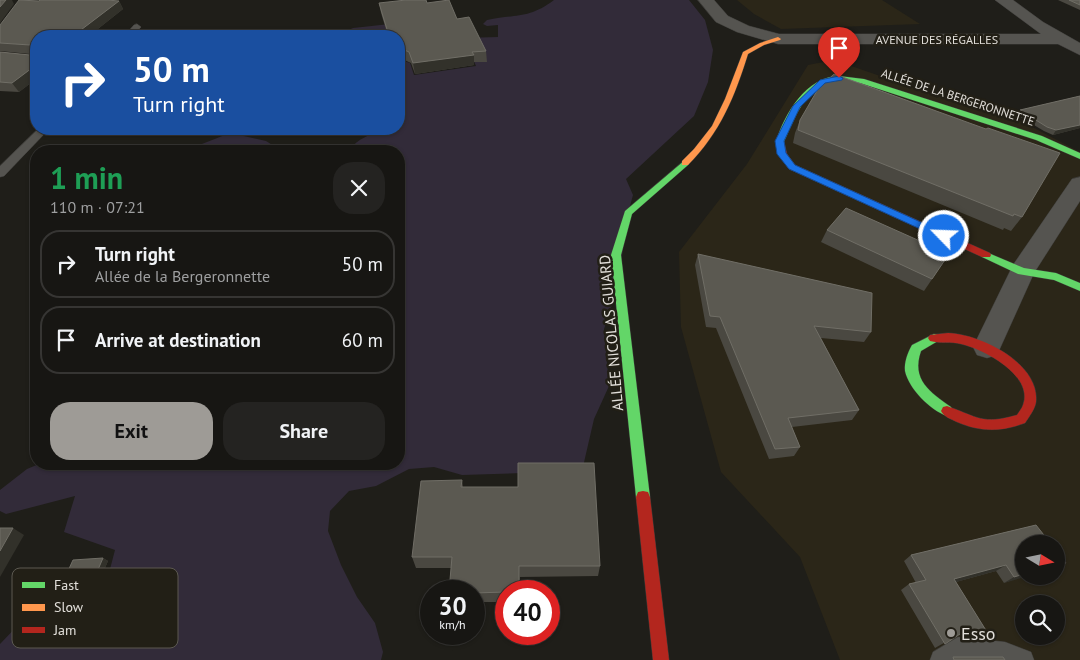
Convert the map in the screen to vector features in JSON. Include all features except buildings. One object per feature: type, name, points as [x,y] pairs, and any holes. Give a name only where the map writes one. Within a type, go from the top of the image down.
[{"type":"street","name":"AVENUE DES RÉGALLES","points":[[706,0],[722,19],[743,29],[778,39],[1060,38]]},
{"type":"street","points":[[1003,0],[1037,25],[1080,50]]},
{"type":"street","name":"ALLÉE NICOLAS GUIARD","points":[[661,660],[616,255],[628,213],[701,149],[728,105],[745,53],[762,44],[778,39]]},
{"type":"street","name":"ALLÉE DE LA BERGERONNETTE","points":[[1022,271],[792,167],[782,154],[779,141],[796,106],[823,81],[839,78],[861,81],[1039,138],[1080,156]]},
{"type":"street","points":[[987,347],[1022,271],[1080,184]]},
{"type":"street","points":[[1022,271],[1056,277],[1080,287]]},
{"type":"street","points":[[934,338],[959,338],[987,347],[1011,363],[1027,383],[1030,403],[1021,419],[999,426],[971,422],[943,409],[920,388],[911,366],[916,348],[934,338]]},
{"type":"lane","points":[[134,30],[137,27]]},
{"type":"lane","points":[[0,173],[38,135]]},
{"type":"lane","points":[[941,660],[958,648],[1004,653],[1023,660]]},
{"type":"shaded area","points":[[554,0],[689,0],[705,20],[713,50],[708,82],[694,116],[626,179],[633,195],[627,217],[618,287],[604,329],[609,386],[594,419],[582,471],[462,475],[434,467],[409,469],[376,486],[349,491],[330,511],[328,531],[341,565],[357,597],[375,623],[383,652],[381,660],[0,660],[0,644],[12,631],[12,648],[178,648],[178,568],[110,568],[115,550],[64,532],[75,496],[6,514],[0,511],[0,490],[27,469],[405,470],[405,145],[354,145],[369,135],[405,135],[405,61],[410,63],[414,75],[476,66],[464,38],[498,37],[498,25],[487,26],[483,24],[487,20],[522,15],[545,6]]},
{"type":"shaded area","points":[[737,0],[882,0],[920,24],[781,29],[754,14]]},
{"type":"shaded area","points":[[390,24],[390,30],[349,30]]},
{"type":"shaded area","points":[[834,60],[978,110],[992,106],[1080,152],[1080,660],[840,660],[800,557],[721,472],[681,327],[679,252],[747,164],[808,65]]},
{"type":"shaded area","points":[[225,135],[239,135],[266,141],[272,145],[199,145]]},
{"type":"traffic: fast","points":[[780,142],[791,116],[804,98],[819,84],[826,80],[839,78],[861,81],[1039,138],[1080,156]]},
{"type":"traffic: fast","points":[[643,497],[616,255],[628,213],[685,163]]},
{"type":"traffic: fast","points":[[986,255],[1022,271],[1056,277],[1080,287]]},
{"type":"traffic: fast","points":[[934,338],[916,348],[911,371],[923,391],[947,411]]},
{"type":"traffic: slow","points":[[685,163],[716,126],[735,84],[745,53],[762,44],[778,39]]},
{"type":"traffic: jam","points":[[780,142],[783,154],[792,167],[986,255]]},
{"type":"traffic: jam","points":[[934,338],[961,339],[995,353],[1017,369],[1029,390],[1030,402],[1021,419],[1010,422],[983,425],[947,411]]},
{"type":"traffic: jam","points":[[643,497],[661,660]]},
{"type":"place","name":"Esso","points":[[951,633]]},
{"type":"route","points":[[839,78],[823,81],[796,106],[779,141],[782,154],[792,167],[944,236]]}]
